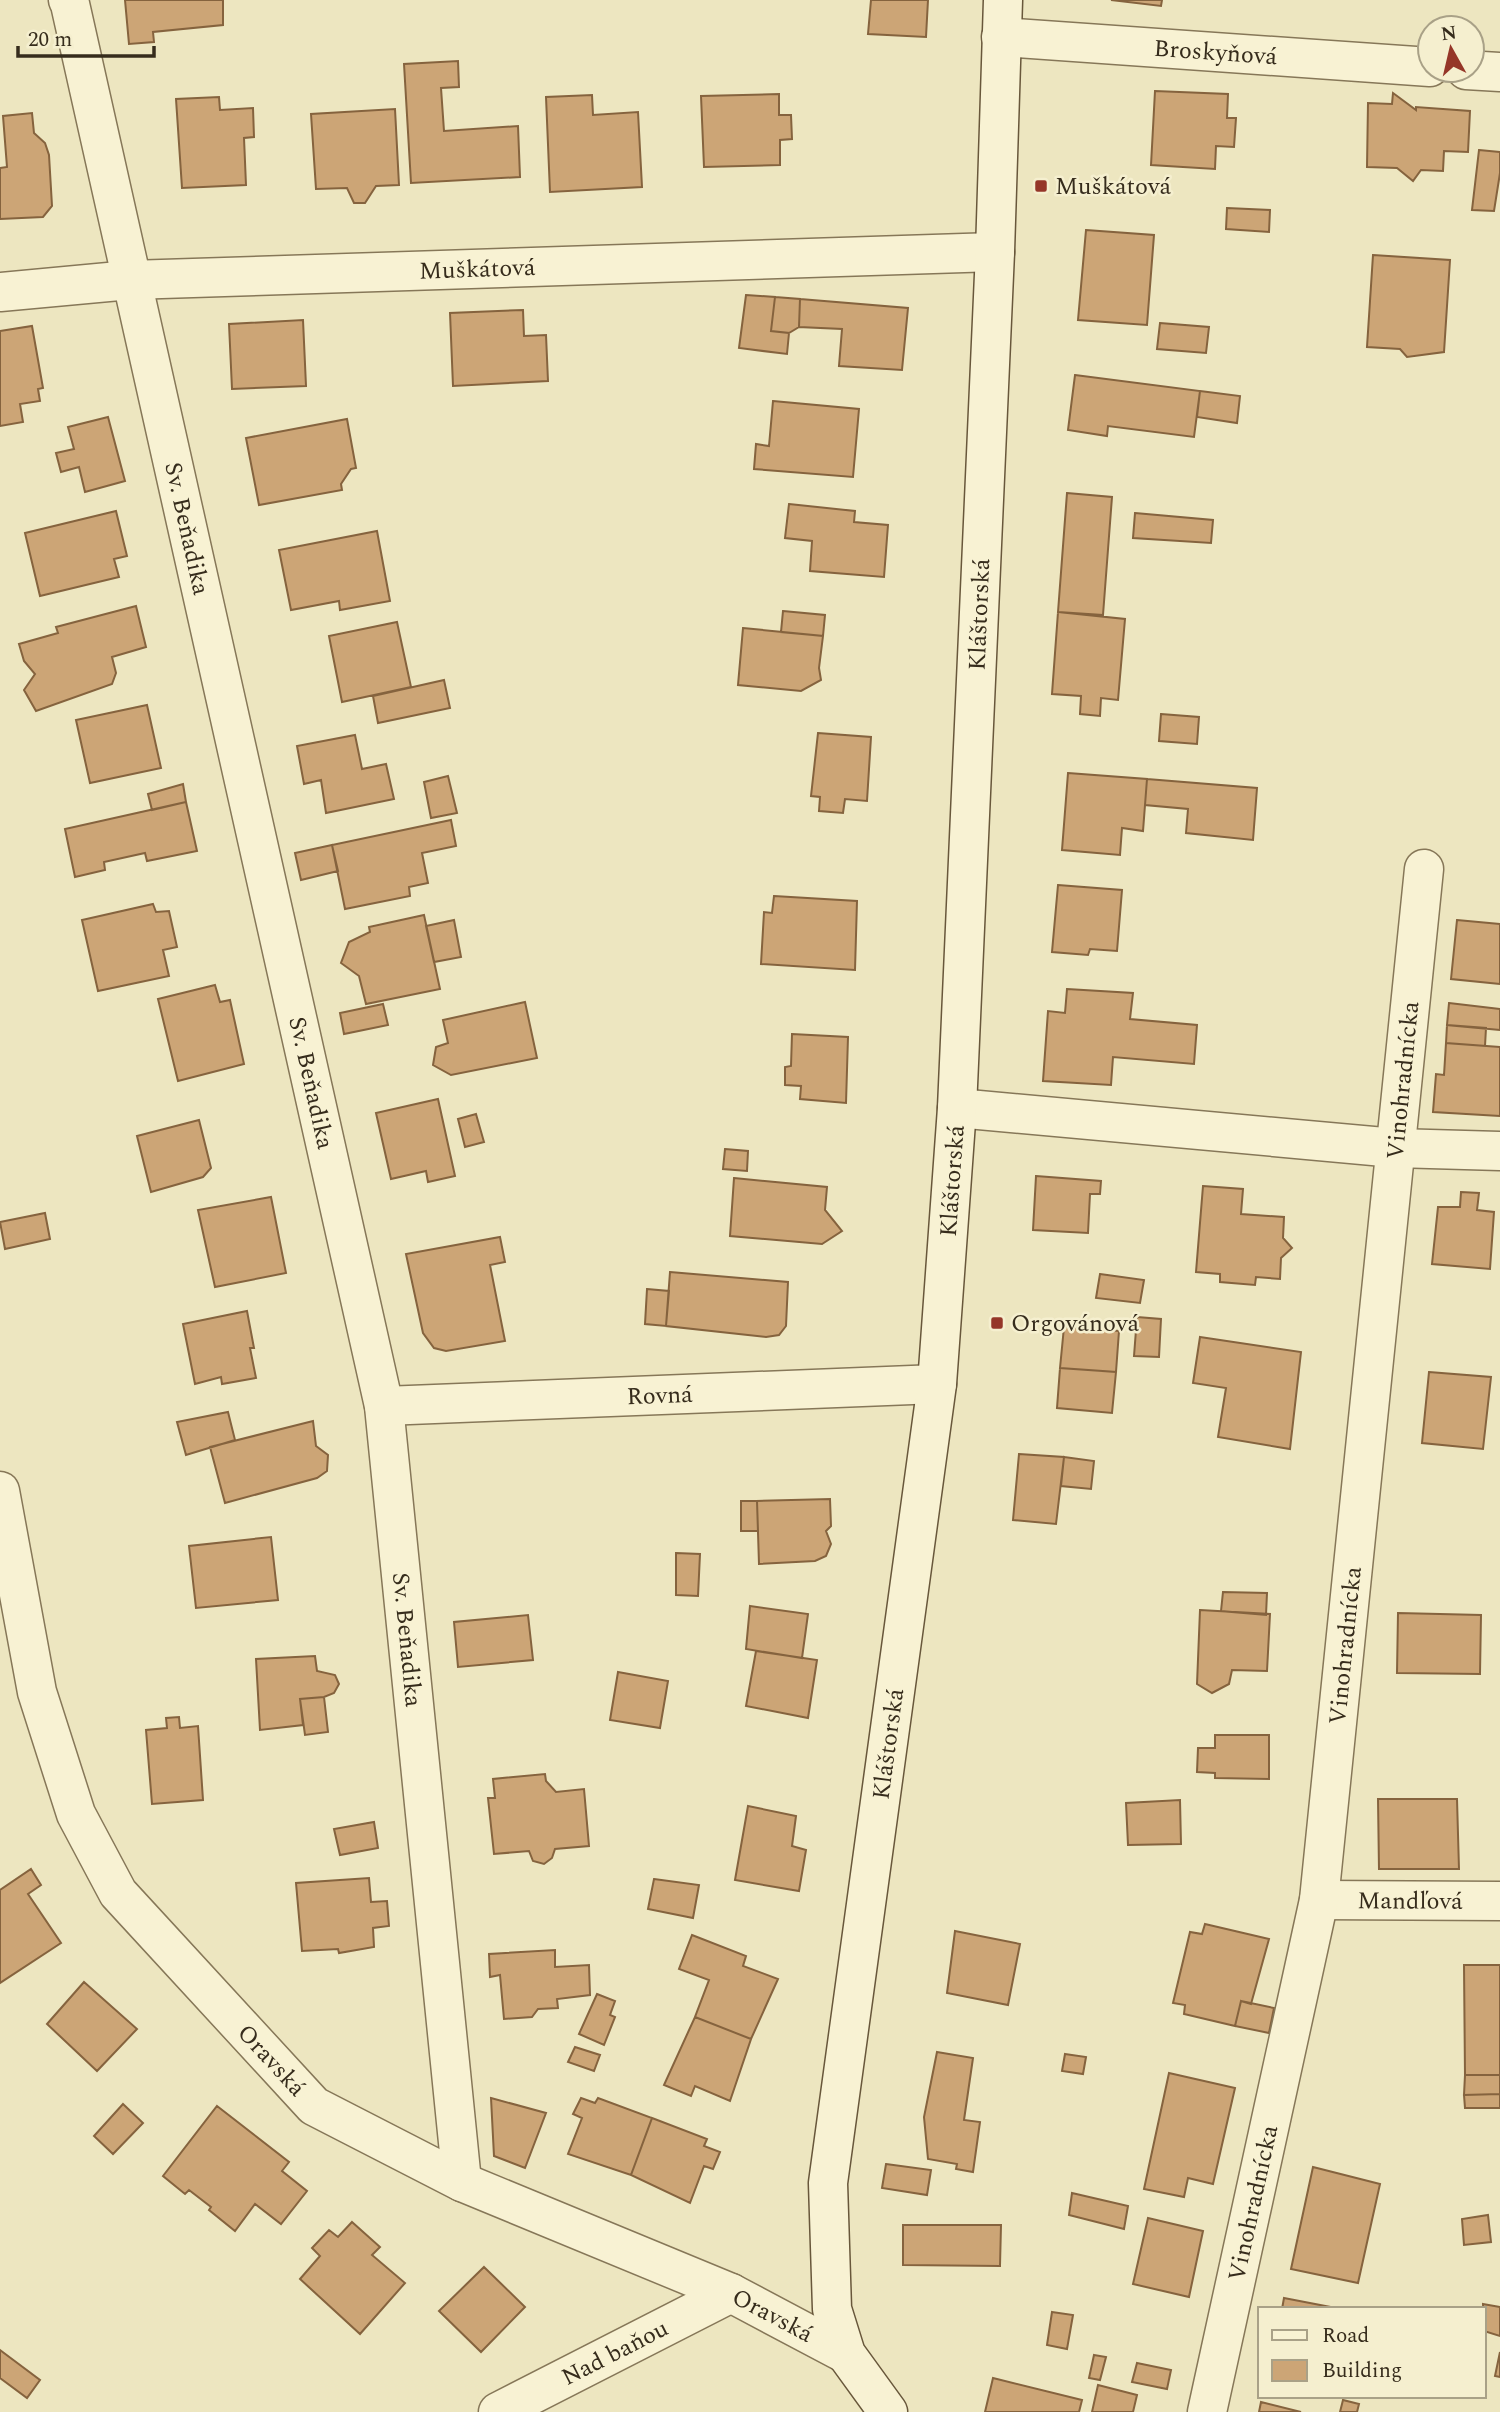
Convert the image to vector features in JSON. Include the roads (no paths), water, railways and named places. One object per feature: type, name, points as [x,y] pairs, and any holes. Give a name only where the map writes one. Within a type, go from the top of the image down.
[{"type":"street","name":"Sv. Beňadika","points":[[68,0],[384,1406],[462,2182]]},
{"type":"street","name":"Broskyňová","points":[[1002,18],[1416,65]]},
{"type":"street","name":"Kláštorská","points":[[846,2354],[832,2309],[828,2183],[937,1384],[957,1108],[995,252],[1002,18]]},
{"type":"street","name":"Muškátová","points":[[0,292],[130,280],[995,252]]},
{"type":"street","name":"Vinohradnícka","points":[[1207,2412],[1319,1900],[1424,869]]},
{"type":"street","points":[[957,1108],[1395,1147],[1500,1152]]},
{"type":"street","name":"Rovná","points":[[384,1406],[937,1384]]},
{"type":"street","name":"Oravská","points":[[0,1491],[37,1692],[76,1814],[118,1893],[314,2106],[462,2182],[731,2293],[846,2354]]},
{"type":"street","name":"Mandľová","points":[[1319,1900],[1500,1901]]},
{"type":"street","name":"Nad baňou","points":[[498,2412],[731,2293]]},
{"type":"street","points":[[846,2354],[888,2412]]},
{"type":"place","name":"Muškátová","points":[[1041,186]]},
{"type":"place","name":"Orgovánová","points":[[997,1323]]}]
